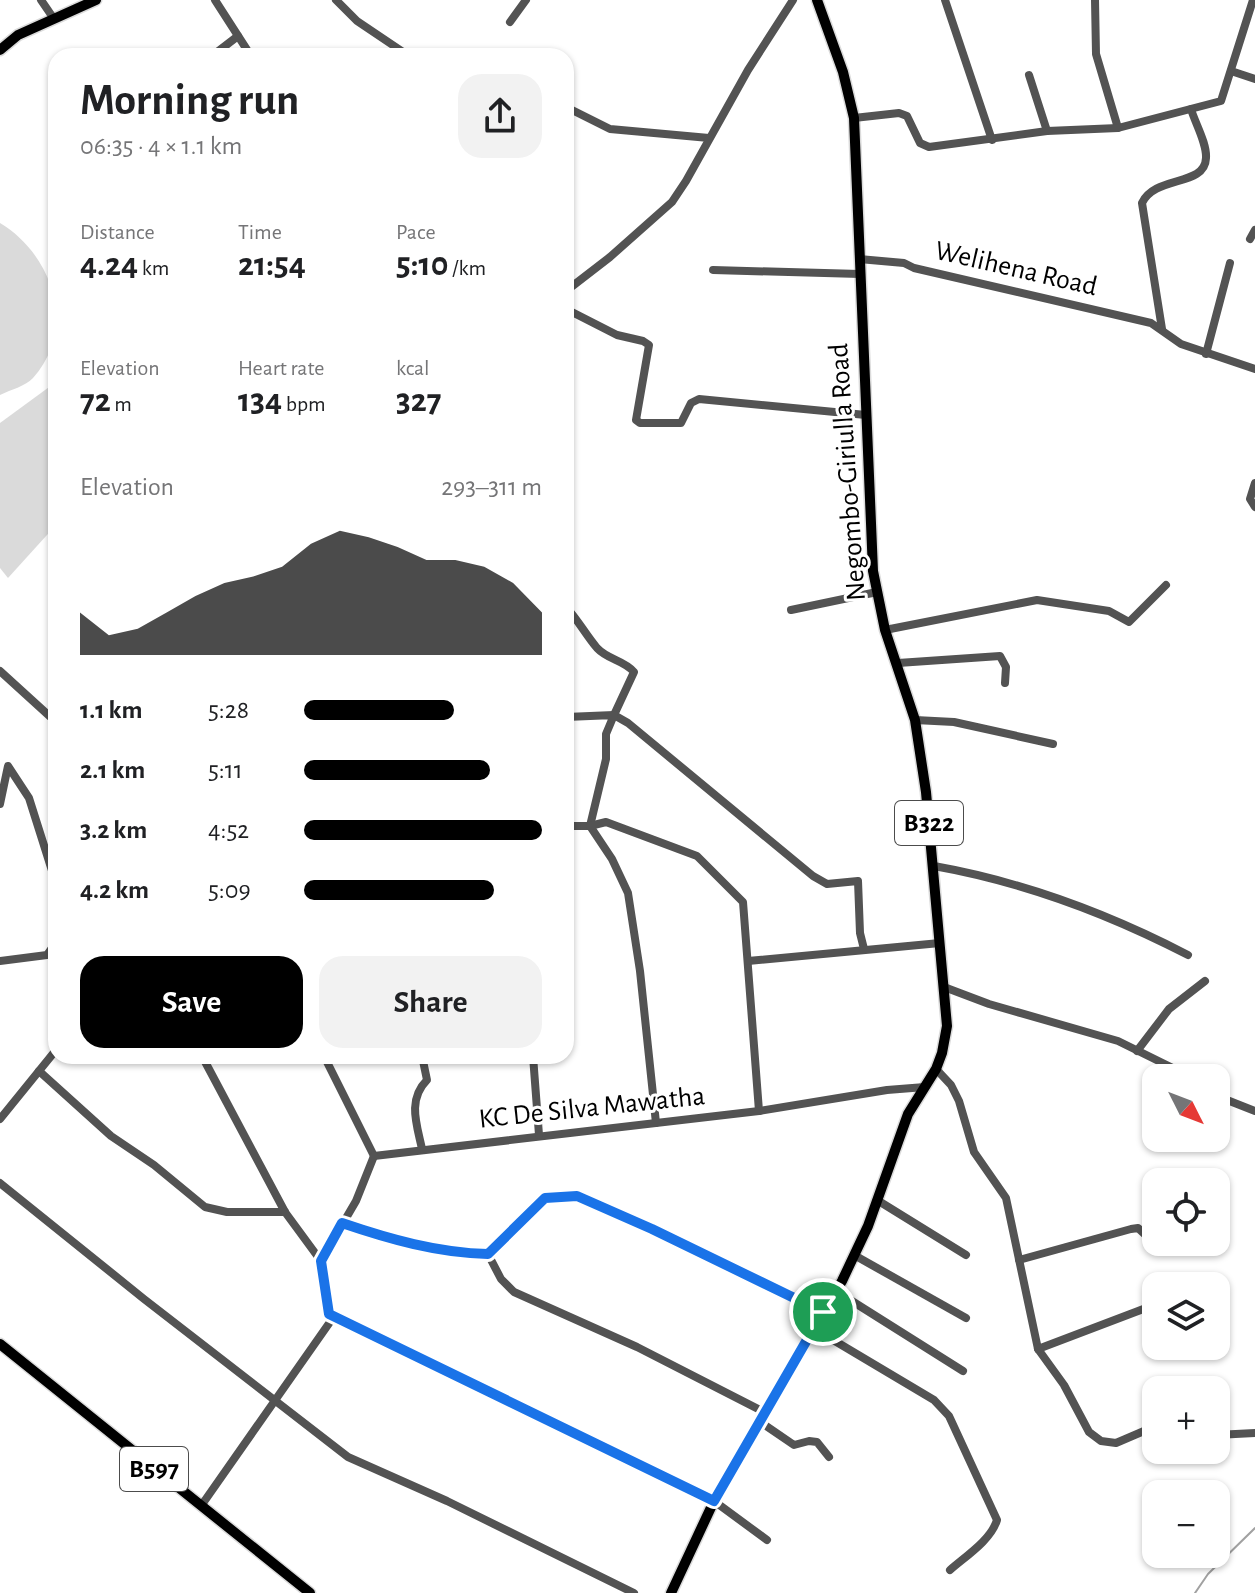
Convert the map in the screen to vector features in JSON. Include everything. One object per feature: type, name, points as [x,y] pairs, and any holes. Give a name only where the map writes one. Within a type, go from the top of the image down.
[{"type":"main road","points":[[0,50],[18,35],[96,0]]},
{"type":"main road","name":"Negombo-Giriulla Road","points":[[671,1593],[714,1501],[854,1255],[908,1114],[936,1069],[947,1026],[934,866],[915,720],[885,630],[873,571],[854,118],[843,72],[817,0]]},
{"type":"main road","name":"B597","points":[[0,1344],[310,1593]]},
{"type":"street","points":[[41,0],[54,19]]},
{"type":"street","points":[[215,0],[246,48]]},
{"type":"street","points":[[336,0],[357,21],[397,48]]},
{"type":"street","points":[[510,22],[526,0]]},
{"type":"street","points":[[574,285],[672,202],[793,0]]},
{"type":"street","points":[[945,0],[992,140]]},
{"type":"street","points":[[1095,0],[1096,54],[1118,128]]},
{"type":"street","points":[[854,118],[899,113],[907,116],[920,143],[929,147],[1047,131],[1118,128],[1221,101],[1253,0]]},
{"type":"street","points":[[222,48],[238,36]]},
{"type":"street","points":[[1231,71],[1255,79]]},
{"type":"street","points":[[1029,75],[1047,131]]},
{"type":"street","points":[[1162,329],[1142,203],[1147,193],[1156,187],[1191,177],[1202,170],[1206,158],[1191,109]]},
{"type":"street","points":[[574,111],[610,129],[709,138]]},
{"type":"street","points":[[1250,239],[1255,230]]},
{"type":"street","name":"Welihena Road","points":[[859,259],[904,263],[914,268],[1151,323],[1181,344],[1255,369]]},
{"type":"street","points":[[1206,354],[1230,263]]},
{"type":"street","points":[[713,270],[860,274]]},
{"type":"street","points":[[574,313],[617,335],[649,345],[636,420],[640,423],[681,423],[691,403],[699,399],[866,415]]},
{"type":"street","points":[[1255,483],[1250,499],[1255,507]]},
{"type":"street","points":[[885,630],[1037,600],[1109,611],[1129,622],[1166,585]]},
{"type":"street","points":[[791,610],[877,592]]},
{"type":"street","points":[[574,616],[598,649],[610,658],[627,663],[634,672],[606,734],[606,759],[590,826],[612,859],[628,893],[656,1123]]},
{"type":"street","points":[[898,663],[1000,656],[1006,667],[1005,683]]},
{"type":"street","points":[[0,671],[48,715]]},
{"type":"street","points":[[574,717],[614,715],[628,723],[813,876],[827,884],[858,881],[860,933],[864,949]]},
{"type":"street","points":[[915,720],[954,722],[1053,744]]},
{"type":"street","points":[[0,804],[8,766],[29,798],[48,858]]},
{"type":"street","points":[[574,826],[606,822],[697,856],[743,902],[759,1111]]},
{"type":"street","points":[[934,866],[975,873],[1055,896],[1131,925],[1188,955]]},
{"type":"street","points":[[748,961],[940,943]]},
{"type":"street","points":[[0,961],[48,954]]},
{"type":"street","points":[[1137,1051],[1169,1009],[1205,981]]},
{"type":"street","points":[[944,987],[989,1004],[1118,1041],[1164,1064]]},
{"type":"street","points":[[0,1119],[48,1060]]},
{"type":"street","points":[[201,1506],[330,1322],[321,1261],[285,1212],[206,1064]]},
{"type":"street","points":[[321,1261],[356,1201],[374,1156],[328,1064]]},
{"type":"street","points":[[422,1149],[414,1104],[421,1086],[427,1080],[424,1064]]},
{"type":"street","points":[[534,1064],[539,1135]]},
{"type":"street","points":[[936,1069],[951,1085],[959,1101],[974,1152],[1006,1198],[1038,1349],[1064,1385],[1089,1432],[1101,1441],[1116,1443],[1142,1432]]},
{"type":"street","points":[[39,1071],[111,1136],[154,1165],[205,1207],[227,1212],[285,1212]]},
{"type":"street","name":"KC De Silva Mawatha","points":[[374,1156],[759,1111],[887,1090],[925,1087]]},
{"type":"street","points":[[1230,1101],[1255,1111]]},
{"type":"street","points":[[0,1183],[348,1457],[447,1501],[634,1593]]},
{"type":"street","points":[[342,1223],[374,1234],[456,1253],[488,1254],[545,1198],[577,1196],[823,1312]]},
{"type":"street","points":[[877,1200],[966,1255]]},
{"type":"street","points":[[1019,1260],[1131,1229],[1138,1228],[1142,1232]]},
{"type":"street","points":[[488,1254],[501,1279],[514,1292],[637,1347],[761,1416],[794,1445],[817,1442],[829,1457]]},
{"type":"street","points":[[854,1255],[966,1318]]},
{"type":"street","points":[[836,1291],[963,1371]]},
{"type":"street","points":[[1038,1349],[1142,1310]]},
{"type":"street","points":[[329,1314],[714,1501],[767,1540]]},
{"type":"street","points":[[813,1328],[934,1400],[949,1416],[997,1520],[995,1528],[986,1538],[950,1570]]},
{"type":"street","points":[[1230,1434],[1255,1433]]},
{"type":"shaded area","points":[[0,223],[33,253],[48,280],[48,355],[33,378],[0,395]]},
{"type":"shaded area","points":[[48,388],[48,534],[8,578],[0,568],[0,423]]},
{"type":"waterway","points":[[1195,1593],[1208,1574],[1255,1528]]},
{"type":"route","points":[[577,1196],[823,1312],[714,1501],[329,1314],[321,1261],[342,1223],[374,1234],[456,1253],[488,1254],[545,1198],[577,1196]]}]
